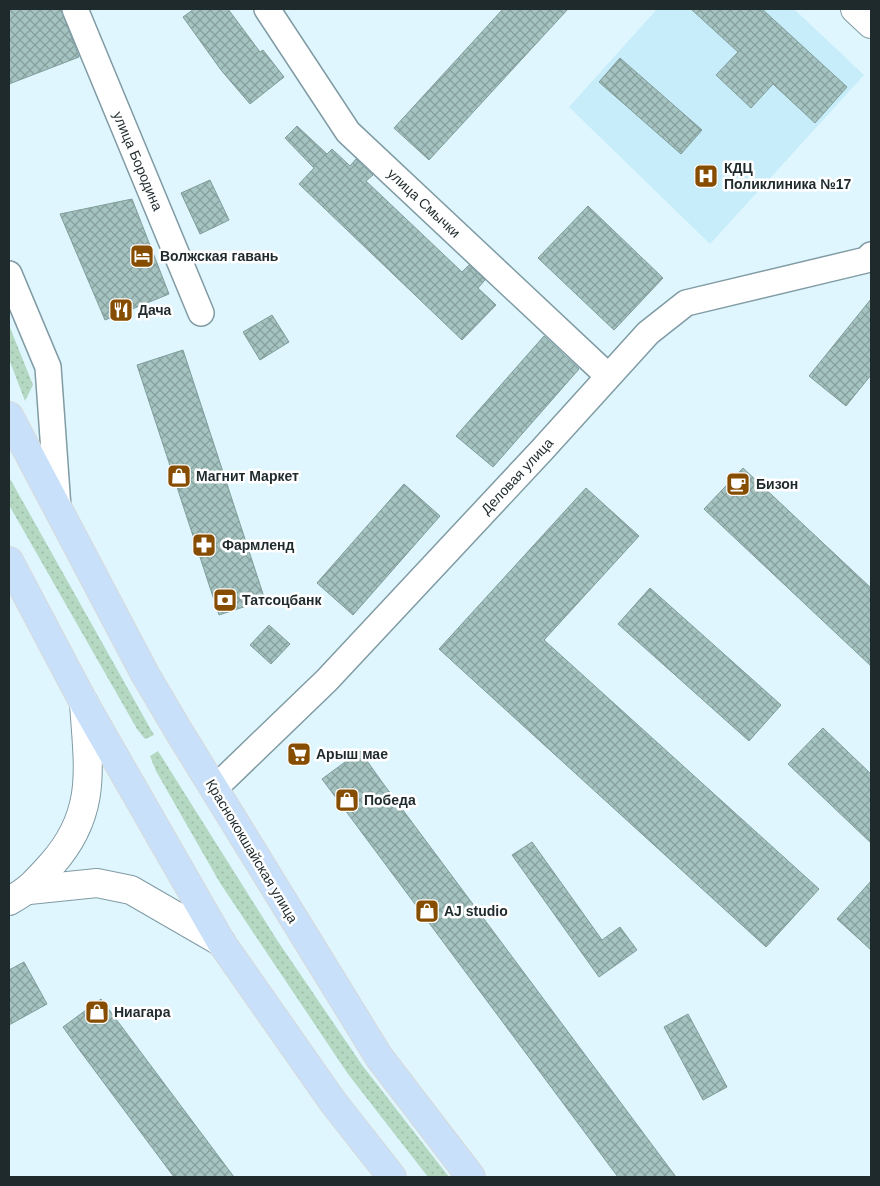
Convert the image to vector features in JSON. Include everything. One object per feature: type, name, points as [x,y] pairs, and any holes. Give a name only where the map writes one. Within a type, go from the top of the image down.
[{"type":"main road","name":"Краснококшайская улица","points":[[9,416],[145,674],[379,1057],[471,1177]]},
{"type":"main road","points":[[9,561],[84,703],[221,942],[333,1102],[392,1177]]},
{"type":"street","name":"улица Бородина","points":[[74,9],[201,313]]},
{"type":"street","name":"улица Смычки","points":[[267,9],[348,132],[608,376]]},
{"type":"street","points":[[855,9],[871,24]]},
{"type":"street","name":"Деловая улица","points":[[215,788],[327,680],[536,457],[648,333],[686,303],[866,260],[871,255]]},
{"type":"street","name":"Краснококшайская улица","points":[[9,274],[48,367],[58,508]]},
{"type":"street","points":[[19,896],[59,856],[78,828],[85,804],[89,777],[84,703]]},
{"type":"street","points":[[19,896],[97,883],[131,890],[221,942]]},
{"type":"shaded area","name":"КДЦ Поликлиника №17","points":[[657,9],[794,9],[864,75],[710,244],[569,107]]},
{"type":"green space","points":[[9,325],[33,385],[25,401],[9,359]]},
{"type":"green space","points":[[9,477],[154,735],[145,739],[137,729],[9,505]]},
{"type":"green space","points":[[158,751],[277,940],[362,1065],[449,1177],[428,1177],[348,1074],[220,883],[156,771],[150,756]]},
{"type":"building","points":[[9,9],[61,9],[79,57],[9,84]]},
{"type":"building","points":[[194,9],[228,9],[260,52],[263,50],[284,77],[250,104],[221,70],[183,17]]},
{"type":"building","points":[[503,9],[568,9],[429,160],[394,128]]},
{"type":"building","points":[[691,9],[762,9],[847,87],[815,123],[773,84],[751,108],[716,75],[738,52]]},
{"type":"building","points":[[620,58],[702,130],[681,154],[599,82]]},
{"type":"building","points":[[297,126],[327,154],[332,149],[350,166],[356,159],[373,175],[366,181],[462,272],[469,265],[485,280],[478,288],[496,305],[462,340],[299,184],[314,168],[285,138]]},
{"type":"building","points":[[210,180],[229,220],[200,234],[181,193]]},
{"type":"building","points":[[132,199],[169,294],[105,320],[60,214]]},
{"type":"building","points":[[588,206],[663,278],[614,330],[538,258]]},
{"type":"building","points":[[871,299],[871,375],[846,406],[809,376]]},
{"type":"building","points":[[272,315],[289,342],[260,360],[243,332]]},
{"type":"building","points":[[544,336],[579,369],[493,467],[456,436]]},
{"type":"building","points":[[183,350],[265,600],[219,615],[137,365]]},
{"type":"building","points":[[743,468],[871,588],[871,666],[704,509]]},
{"type":"building","points":[[404,484],[440,516],[353,615],[317,583]]},
{"type":"building","points":[[586,488],[639,536],[544,640],[819,889],[766,947],[439,649]]},
{"type":"building","points":[[650,588],[781,705],[749,741],[618,624]]},
{"type":"building","points":[[269,625],[290,644],[271,664],[250,645]]},
{"type":"building","points":[[823,728],[871,774],[871,843],[788,764]]},
{"type":"building","points":[[360,751],[676,1177],[618,1177],[322,779]]},
{"type":"building","points":[[532,842],[602,940],[620,927],[637,950],[599,977],[512,855]]},
{"type":"building","points":[[871,881],[871,950],[837,919]]},
{"type":"building","points":[[24,962],[47,1004],[9,1025],[9,970]]},
{"type":"building","points":[[101,999],[234,1177],[174,1177],[63,1027]]},
{"type":"building","points":[[688,1014],[727,1087],[703,1100],[664,1027]]},
{"type":"place","name":"КДЦ Поликлиника №17","points":[[706,176]]},
{"type":"place","name":"Волжская гавань","points":[[142,256]]},
{"type":"place","name":"Дача","points":[[121,310]]},
{"type":"place","name":"Магнит Маркет","points":[[179,476]]},
{"type":"place","name":"Бизон","points":[[738,484]]},
{"type":"place","name":"Фармленд","points":[[204,545]]},
{"type":"place","name":"Татсоцбанк","points":[[225,600]]},
{"type":"place","name":"Арыш мае","points":[[299,754]]},
{"type":"place","name":"Победа","points":[[347,800]]},
{"type":"place","name":"AJ studio","points":[[427,911]]},
{"type":"place","name":"Ниагара","points":[[97,1012]]}]
